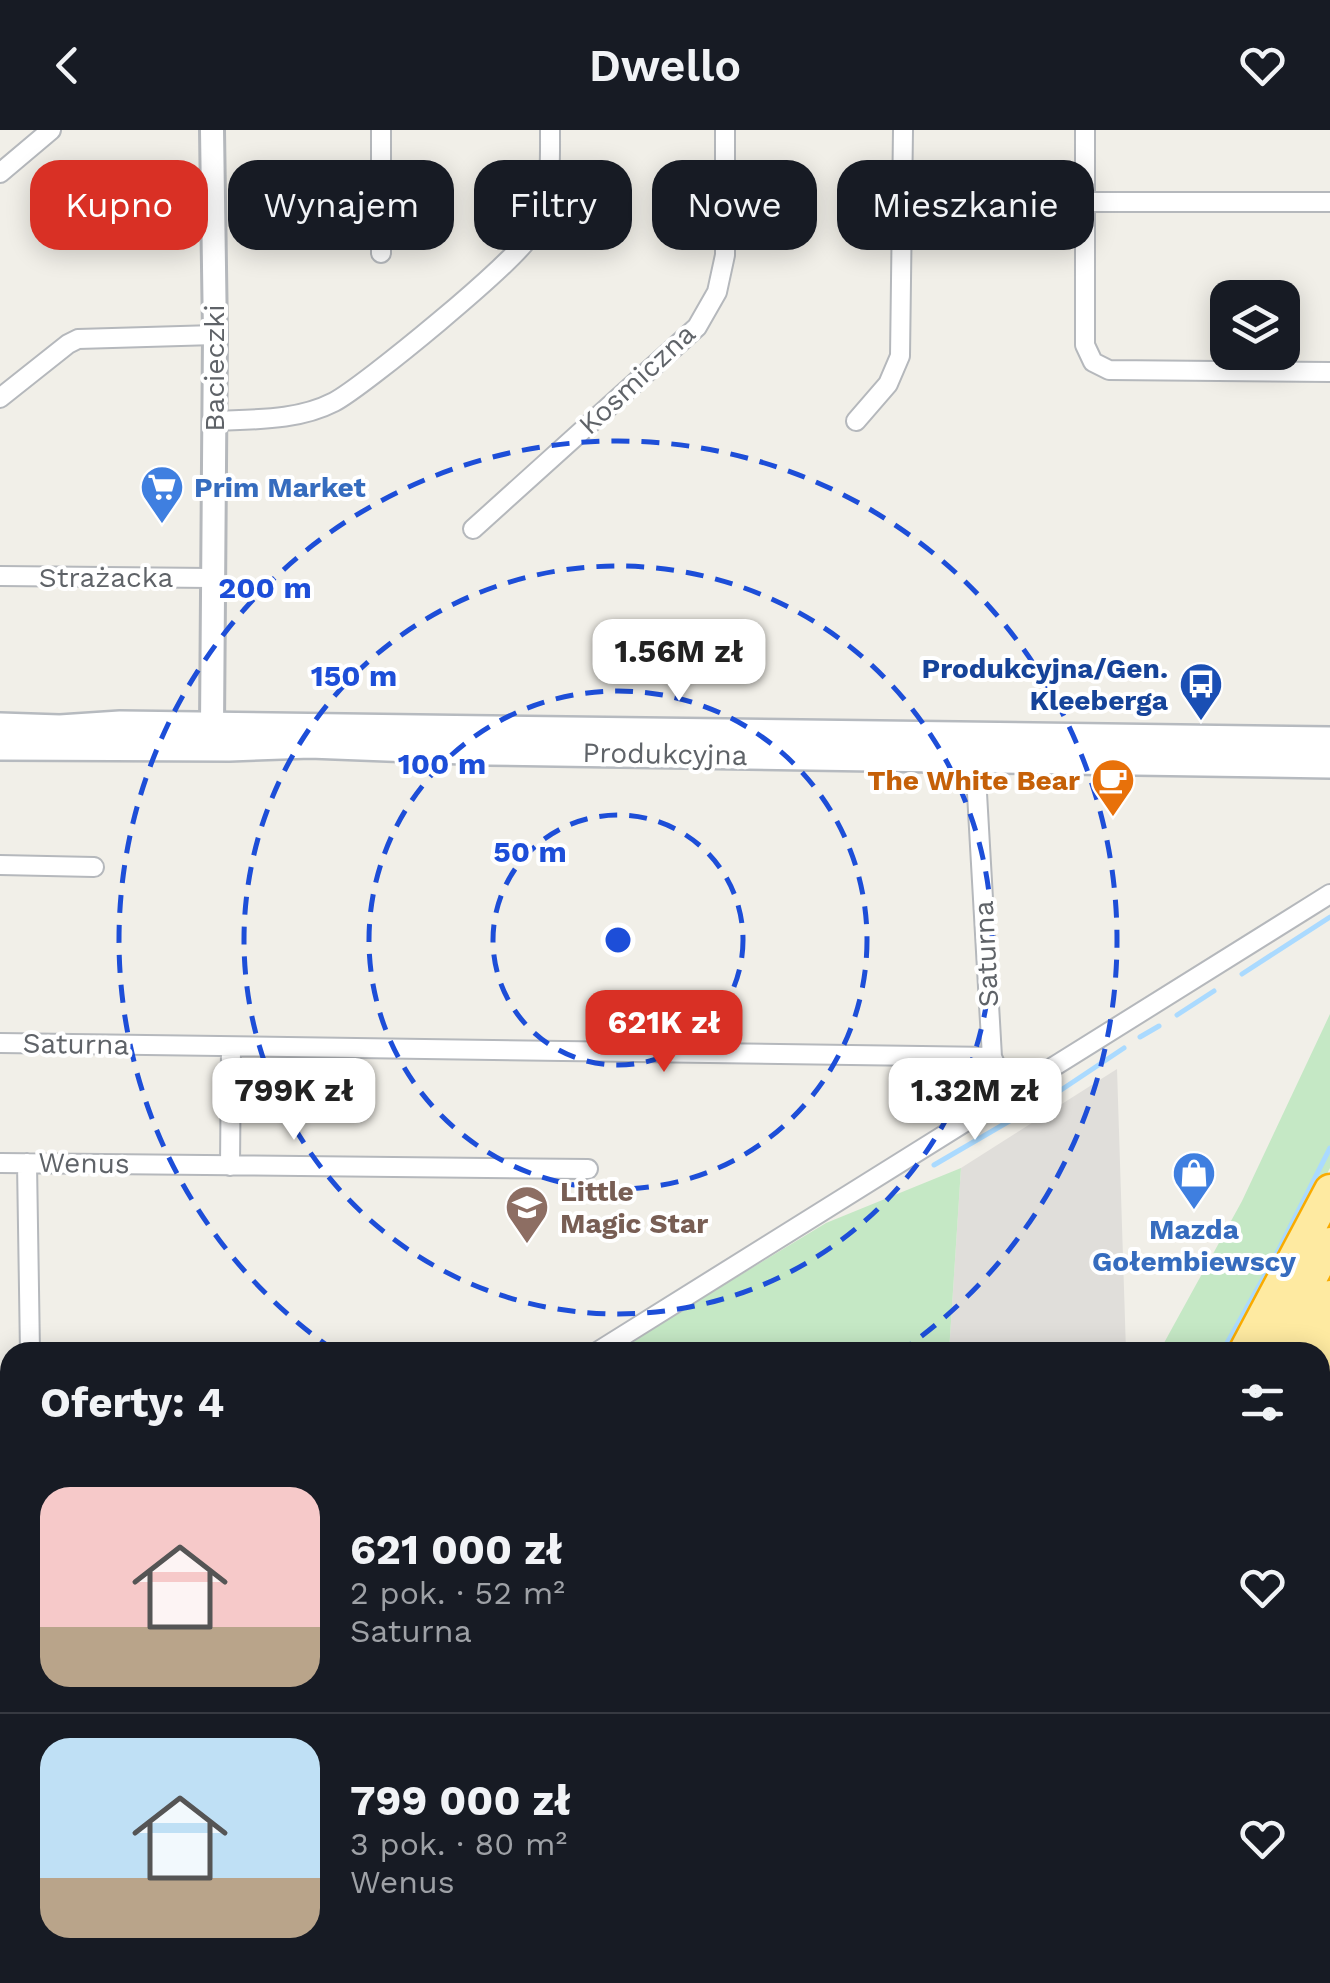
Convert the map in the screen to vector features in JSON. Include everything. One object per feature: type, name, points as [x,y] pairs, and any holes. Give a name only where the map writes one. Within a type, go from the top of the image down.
[{"type":"highway","points":[[1249,1342],[1330,1190]]},
{"type":"highway","points":[[1277,1342],[1330,1243]]},
{"type":"highway","points":[[1305,1342],[1330,1296]]},
{"type":"main road","name":"Produkcyjna","points":[[0,726],[489,752],[976,758],[1330,740]]},
{"type":"main road","name":"Produkcyjna","points":[[0,748],[212,737],[1146,749],[1330,766]]},
{"type":"street","points":[[0,173],[51,130]]},
{"type":"street","name":"Bacieczki","points":[[212,130],[212,737]]},
{"type":"street","points":[[381,130],[382,253]]},
{"type":"street","points":[[214,421],[292,417],[334,402],[510,259],[530,238],[550,190],[550,130]]},
{"type":"street","name":"Kosmiczna","points":[[474,529],[697,327],[718,292],[725,255],[726,130]]},
{"type":"street","points":[[856,422],[888,384],[900,356],[903,130]]},
{"type":"street","points":[[1085,130],[1085,160]]},
{"type":"street","points":[[1094,202],[1330,202]]},
{"type":"street","points":[[1086,250],[1085,345],[1093,362],[1109,370],[1330,372]]},
{"type":"street","points":[[0,398],[78,339],[215,335]]},
{"type":"street","name":"Strażacka","points":[[0,576],[211,578]]},
{"type":"street","name":"Saturna","points":[[0,1043],[992,1057],[976,758]]},
{"type":"street","points":[[0,865],[94,867]]},
{"type":"street","points":[[612,1342],[1330,894]]},
{"type":"street","points":[[230,1166],[231,1047]]},
{"type":"street","points":[[992,1057],[1009,1094]]},
{"type":"street","name":"Wenus","points":[[0,1163],[588,1169]]},
{"type":"street","points":[[27,1163],[30,1342]]},
{"type":"shaded area","points":[[1117,1069],[1126,1342],[950,1342],[961,1168]]},
{"type":"green space","points":[[1330,1014],[1330,1168],[1238,1342],[1164,1342],[1242,1201]]},
{"type":"green space","points":[[961,1168],[950,1342],[630,1342],[826,1223]]},
{"type":"waterway","points":[[1242,974],[1330,917]]},
{"type":"waterway","points":[[1177,1015],[1214,991]]},
{"type":"waterway","points":[[1140,1037],[1159,1026]]},
{"type":"waterway","points":[[1049,1098],[1124,1048]]},
{"type":"waterway","points":[[934,1165],[1018,1116]]},
{"type":"waterway","points":[[1228,1342],[1330,1148]]},
{"type":"place","name":"Prim Market","points":[[162,525]]},
{"type":"place","name":"Produkcyjna/Gen. Kleeberga","points":[[1201,722]]},
{"type":"place","name":"The White Bear","points":[[1113,818]]},
{"type":"place","name":"Mazda Gołembiewscy","points":[[1194,1211]]},
{"type":"place","name":"Little Magic Star","points":[[527,1245]]}]
